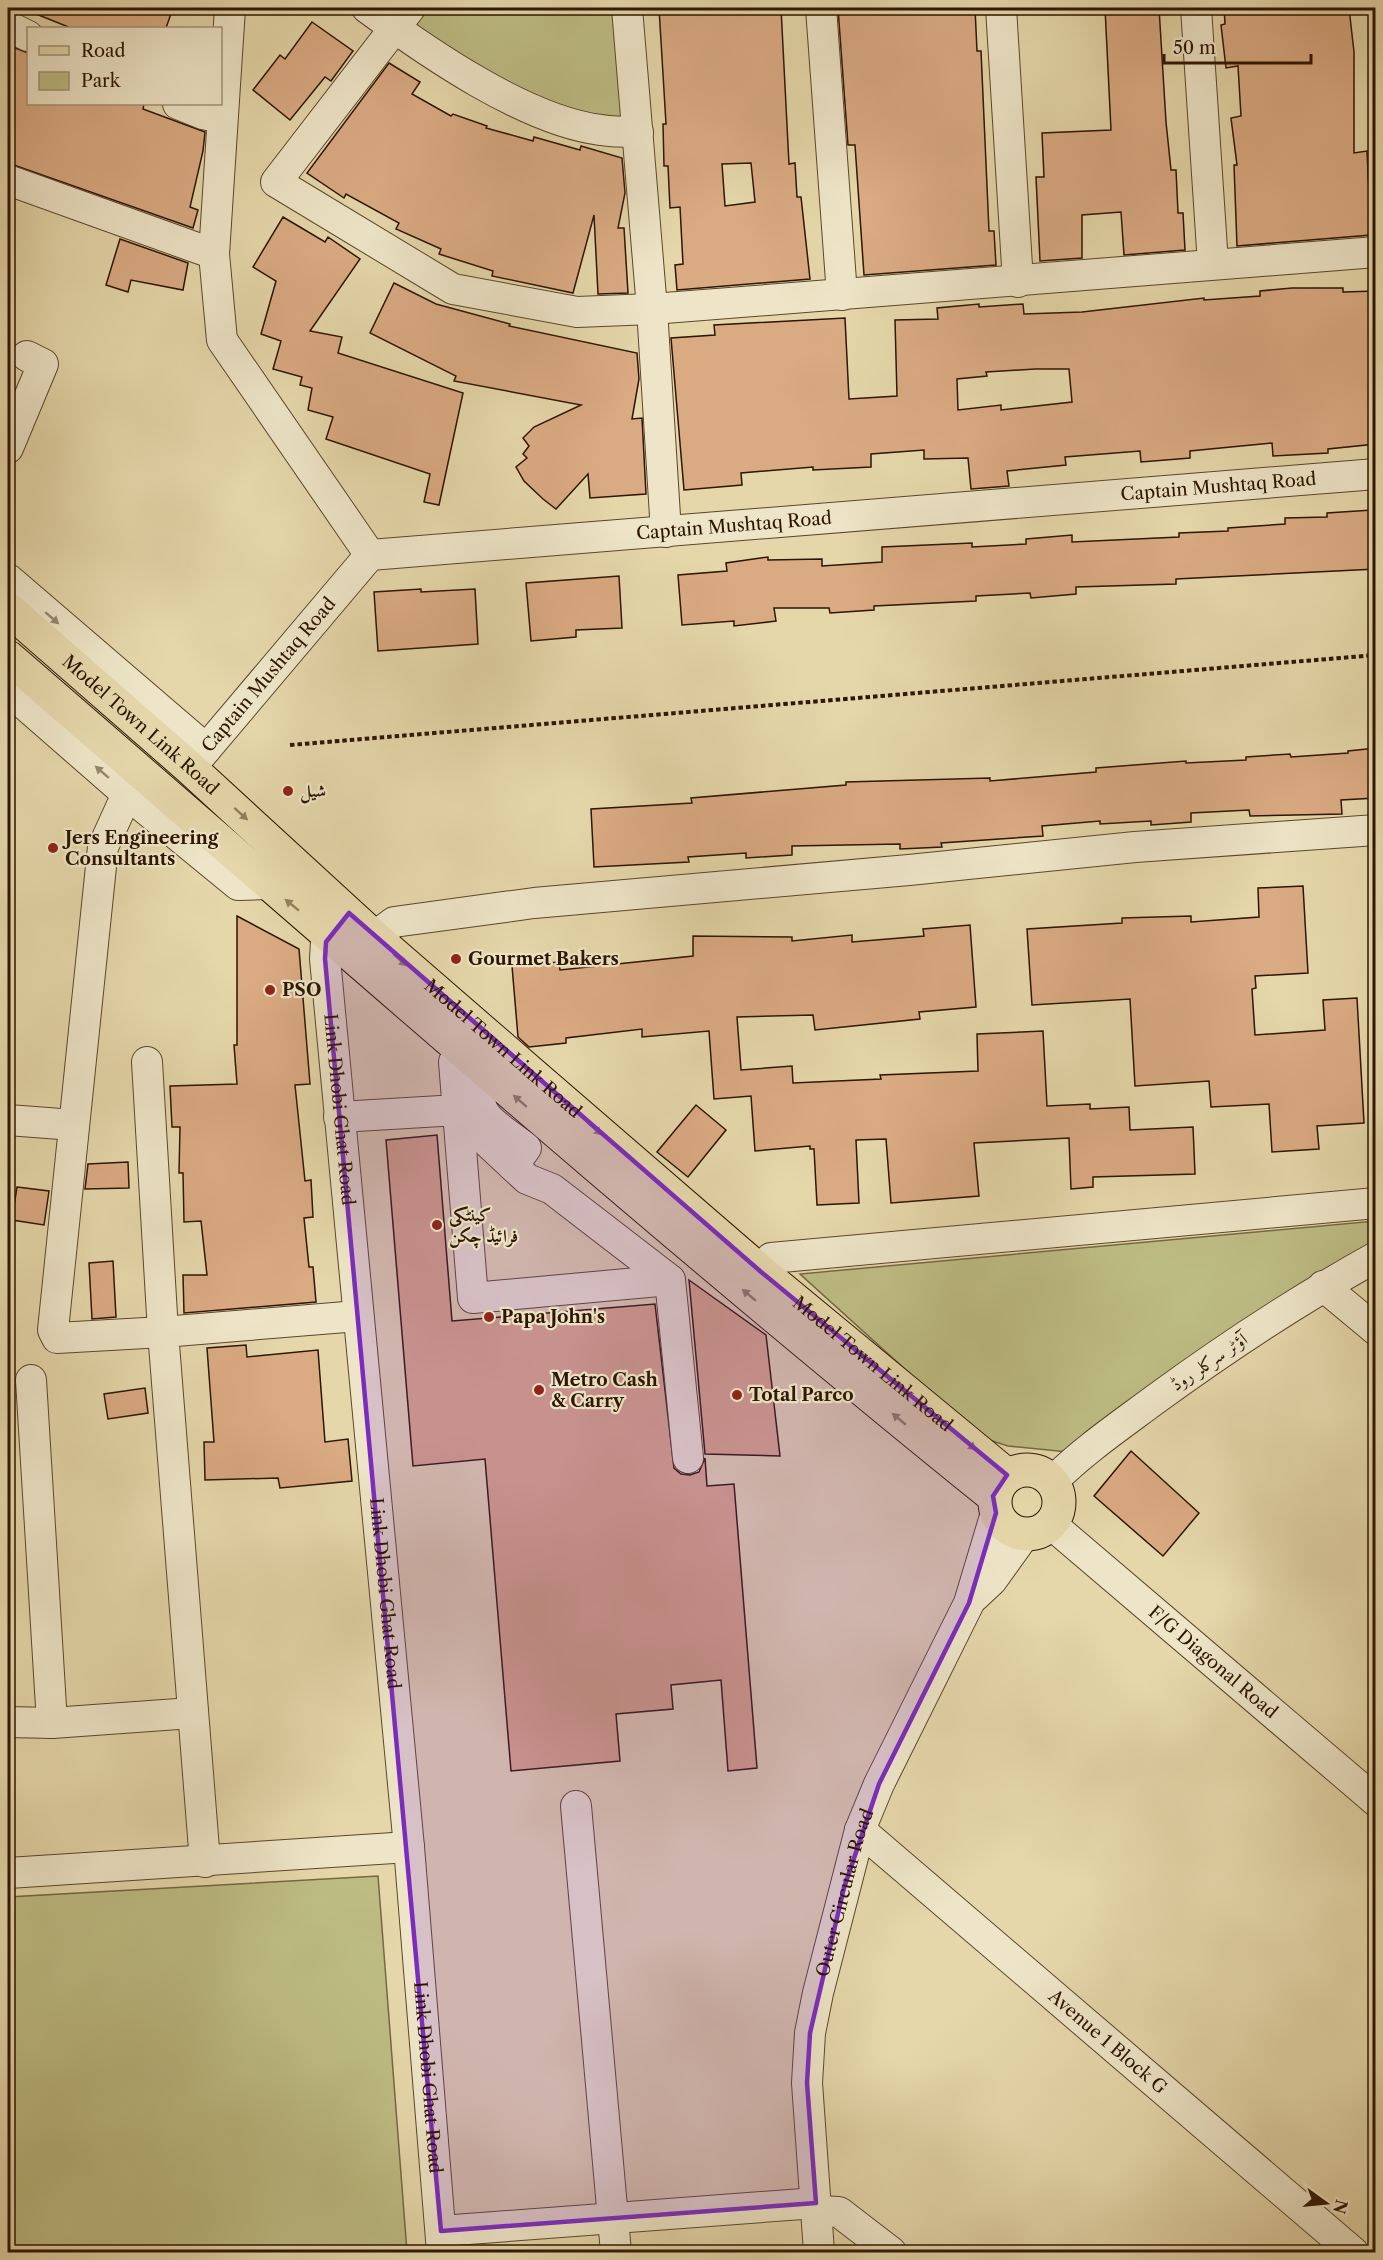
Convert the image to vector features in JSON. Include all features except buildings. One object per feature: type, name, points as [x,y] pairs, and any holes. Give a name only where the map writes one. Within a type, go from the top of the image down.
[{"type":"main road","name":"Model Town Link Road","points":[[8,609],[198,759],[339,924],[366,949],[760,1271],[999,1495]]},
{"type":"main road","name":"Model Town Link Road","points":[[8,657],[135,784],[267,884],[339,924]]},
{"type":"main road","name":"Model Town Link Road","points":[[366,949],[463,1051],[490,1075],[676,1235],[999,1495]]},
{"type":"main road","points":[[1031,1469],[1043,1473],[1053,1481],[1059,1495],[1059,1510],[1038,1529],[1007,1528],[999,1495],[1019,1470],[1031,1469]]},
{"type":"street","points":[[230,8],[214,254],[222,340],[370,555]]},
{"type":"street","points":[[367,8],[402,17],[455,69],[542,113],[599,130],[638,132]]},
{"type":"street","points":[[627,8],[652,309],[666,532]]},
{"type":"street","points":[[821,8],[842,295]]},
{"type":"street","points":[[1001,8],[1018,282]]},
{"type":"street","points":[[1196,8],[1213,264]]},
{"type":"street","points":[[402,17],[276,182],[453,289],[577,312],[652,309],[1018,282],[1376,252]]},
{"type":"street","points":[[8,26],[27,36]]},
{"type":"street","points":[[180,105],[202,114],[222,118]]},
{"type":"street","points":[[8,180],[214,254]]},
{"type":"street","points":[[8,448],[43,364],[27,356]]},
{"type":"street","name":"Captain Mushtaq Road","points":[[198,759],[370,555],[1376,474]]},
{"type":"street","points":[[8,579],[136,676],[198,759]]},
{"type":"street","points":[[8,690],[135,784],[103,847],[53,1330],[57,1338],[358,1317]]},
{"type":"street","points":[[366,949],[394,922],[534,903],[909,870],[1135,847],[1376,830]]},
{"type":"street","name":"Link Dhobi Ghat Road","points":[[339,924],[326,942],[325,959],[409,1847],[442,2242]]},
{"type":"street","points":[[463,1051],[454,1062],[473,1298],[661,1272]]},
{"type":"street","points":[[147,1062],[163,1332],[205,1862]]},
{"type":"street","points":[[490,1075],[480,1088],[478,1099],[480,1109],[526,1148],[513,1166]]},
{"type":"street","points":[[339,1117],[458,1117],[527,1179],[552,1189],[661,1272]]},
{"type":"street","points":[[8,1120],[74,1125]]},
{"type":"street","points":[[760,1271],[771,1258],[1376,1203]]},
{"type":"street","points":[[676,1235],[661,1272],[688,1458]]},
{"type":"street","name":"آؤٹر سرکلر روڈ","points":[[1053,1481],[1078,1456],[1191,1373],[1323,1286],[1376,1257]]},
{"type":"street","points":[[1323,1286],[1376,1330]]},
{"type":"street","points":[[24,1397],[52,1723]]},
{"type":"street","name":"Outer Circular Road","points":[[819,2253],[807,2083],[810,2033],[818,1993],[861,1830],[879,1784],[969,1603],[999,1495]]},
{"type":"street","name":"Outer Circular Road","points":[[969,1603],[1038,1529]]},
{"type":"street","name":"F/G Diagonal Road","points":[[1038,1529],[1376,1801]]},
{"type":"street","points":[[8,1722],[52,1723],[192,1713]]},
{"type":"street","points":[[576,1806],[616,2253]]},
{"type":"street","name":"Avenue 1 Block G","points":[[861,1830],[1353,2253]]},
{"type":"street","points":[[8,1873],[409,1847]]},
{"type":"street","points":[[442,2242],[613,2220],[816,2207],[839,2212],[891,2253]]},
{"type":"path","points":[[290,745],[1376,655]]},
{"type":"highlighted area","points":[[349,913],[760,1271],[1007,1475],[993,1496],[996,1513],[969,1603],[879,1784],[844,1888],[810,2033],[807,2083],[816,2203],[441,2231],[325,959],[326,942]]},
{"type":"green space","points":[[410,8],[627,8],[638,132],[599,130],[394,27]]},
{"type":"green space","points":[[1375,1221],[1375,1255],[1068,1452],[1008,1446],[980,1437],[800,1274]]},
{"type":"green space","points":[[378,1876],[407,2252],[8,2252],[8,1897]]},
{"type":"place","name":"شیل","points":[[288,791]]},
{"type":"place","name":"Jers Engineering Consultants","points":[[53,848]]},
{"type":"place","name":"Gourmet Bakers","points":[[456,959]]},
{"type":"place","name":"PSO","points":[[270,990]]},
{"type":"place","name":"کینٹکی فرائیڈ چکن","points":[[437,1225]]},
{"type":"place","name":"Papa John's","points":[[489,1317]]},
{"type":"place","name":"Metro Cash & Carry","points":[[539,1390]]},
{"type":"place","name":"Total Parco","points":[[737,1395]]}]
